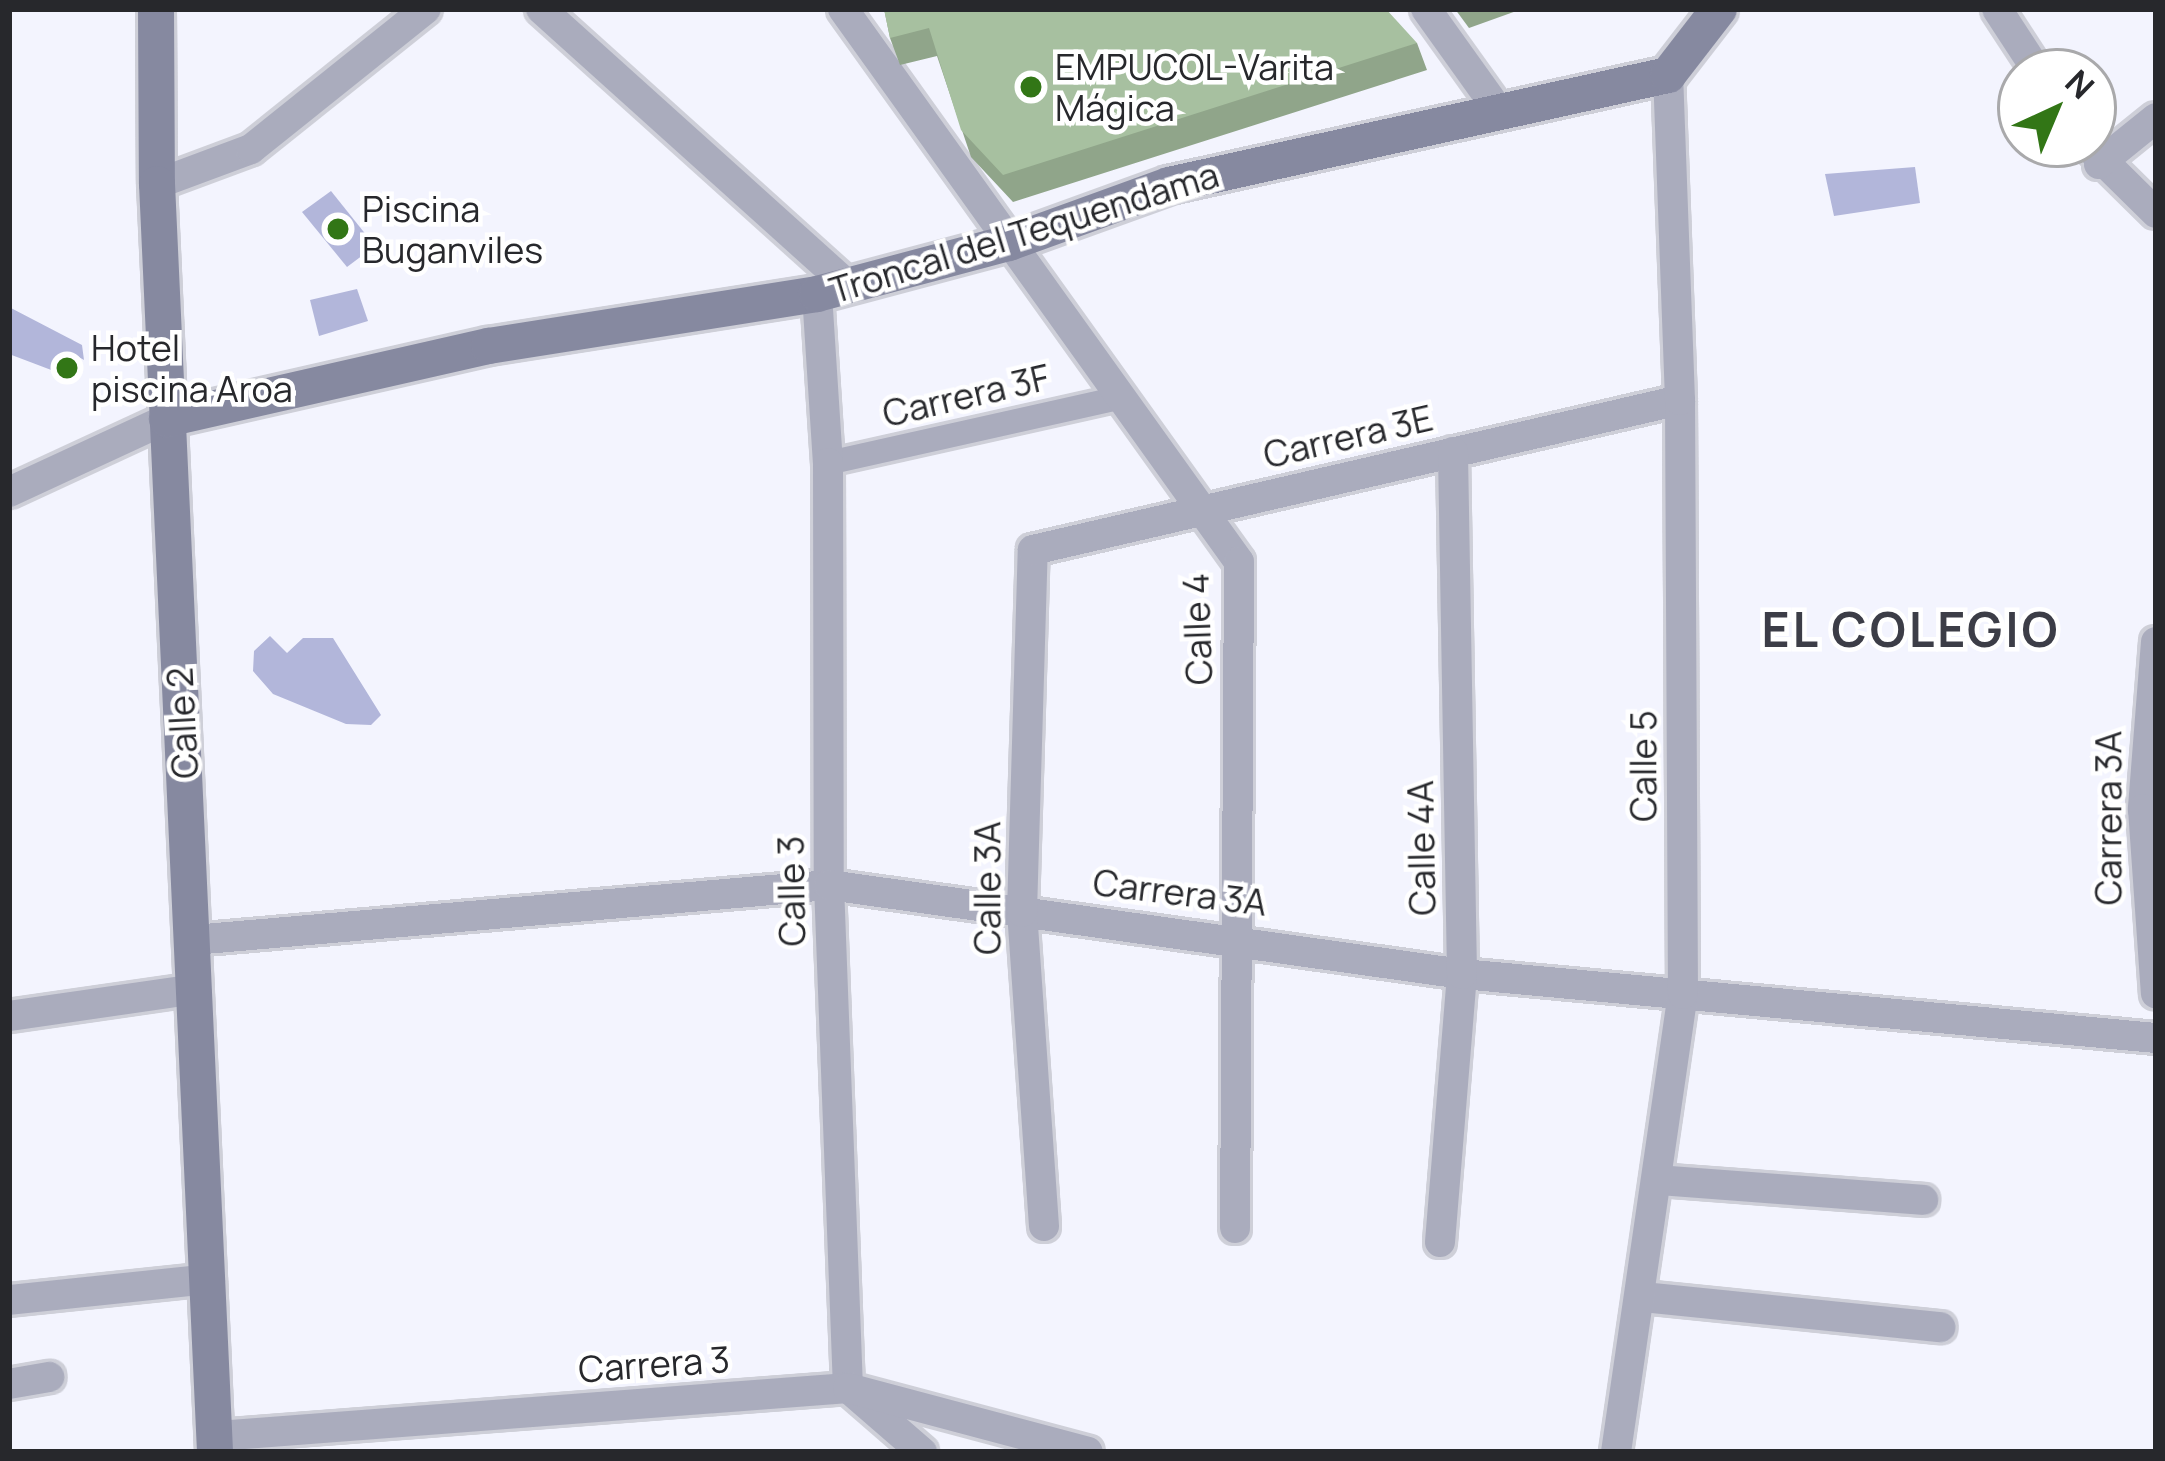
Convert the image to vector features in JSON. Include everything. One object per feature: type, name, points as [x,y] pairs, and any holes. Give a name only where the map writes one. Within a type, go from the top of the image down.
[{"type":"main road","name":"Calle 2","points":[[156,9],[166,419],[217,1444]]},
{"type":"main road","points":[[1668,75],[1719,9]]},
{"type":"main road","name":"Troncal del Tequendama","points":[[166,419],[467,350],[831,288],[1009,242],[1169,185],[1497,108],[1668,75]]},
{"type":"street","points":[[157,184],[251,149],[426,9]]},
{"type":"street","points":[[542,9],[831,288]]},
{"type":"street","name":"Calle 4","points":[[843,9],[1239,562],[1235,1228]]},
{"type":"street","points":[[1426,9],[1497,108]]},
{"type":"street","points":[[1996,9],[2022,48]]},
{"type":"street","name":"Calle 5","points":[[1616,1452],[1643,1298],[1683,994],[1680,400],[1668,75]]},
{"type":"street","points":[[2117,140],[2156,118]]},
{"type":"street","points":[[2107,168],[2156,213]]},
{"type":"street","name":"Calle 3","points":[[831,288],[829,885],[848,1388]]},
{"type":"street","name":"Carrera 3F","points":[[828,463],[1119,398]]},
{"type":"street","name":"Carrera 3E","points":[[1033,550],[1680,400]]},
{"type":"street","points":[[9,492],[166,419]]},
{"type":"street","name":"Calle 4A","points":[[1440,1242],[1462,974],[1453,452]]},
{"type":"street","name":"Calle 3A","points":[[1033,550],[1022,911],[1044,1226]]},
{"type":"street","name":"Carrera 3A","points":[[2156,642],[2143,809],[2156,994]]},
{"type":"street","name":"Carrera 3A","points":[[194,940],[829,885],[1236,937],[1462,974],[2156,1038]]},
{"type":"street","points":[[9,1016],[196,989]]},
{"type":"street","points":[[1658,1180],[1923,1200]]},
{"type":"street","points":[[9,1300],[210,1279]]},
{"type":"street","points":[[1643,1298],[1940,1327]]},
{"type":"street","points":[[9,1384],[49,1377]]},
{"type":"street","points":[[848,1388],[922,1452]]},
{"type":"street","name":"Carrera 3","points":[[217,1444],[848,1388],[1088,1452]]},
{"type":"water","points":[[1915,167],[1920,203],[1834,216],[1825,174]]},
{"type":"water","name":"Piscina Buganviles","points":[[331,191],[375,246],[347,267],[302,212]]},
{"type":"water","points":[[357,289],[368,321],[319,336],[310,300]]},
{"type":"water","points":[[9,307],[82,345],[84,360],[77,356],[69,372],[75,379],[9,354]]},
{"type":"water","points":[[270,636],[287,653],[303,638],[333,638],[381,715],[371,725],[346,724],[273,694],[253,671],[254,651]]},
{"type":"building","points":[[884,9],[1386,9],[1417,43],[1003,175],[961,130],[929,28],[890,38]]},
{"type":"place","name":"EMPUCOL-Varita Mágica","points":[[1031,87]]},
{"type":"place","name":"Piscina Buganviles","points":[[338,229]]},
{"type":"place","name":"Hotel piscina Aroa","points":[[67,368]]},
{"type":"district","name":"EL COLEGIO","points":[[1911,629]]}]
